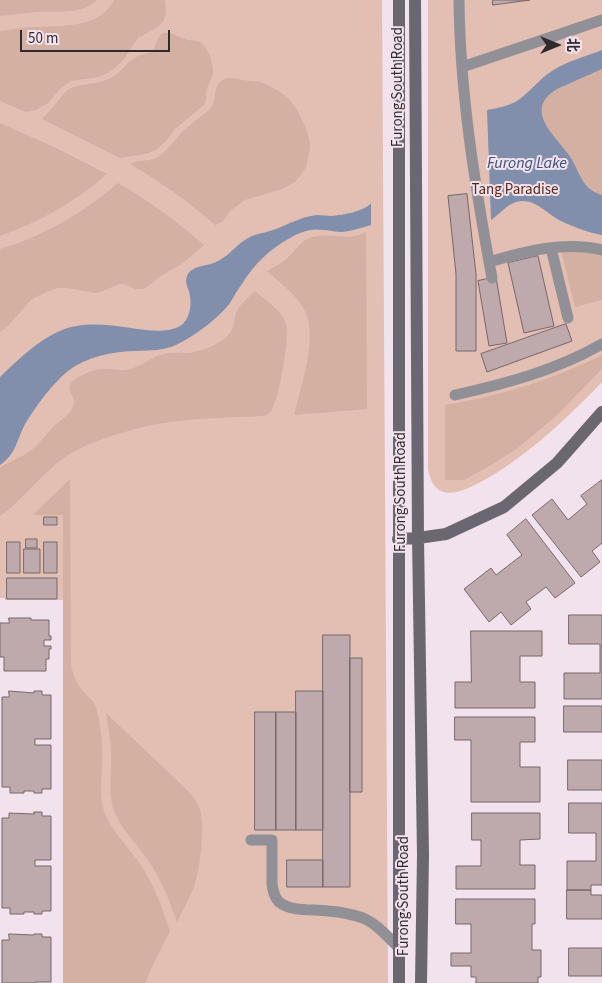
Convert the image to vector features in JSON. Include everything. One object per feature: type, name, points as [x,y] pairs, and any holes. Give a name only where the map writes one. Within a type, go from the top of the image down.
[{"type":"main road","name":"Furong South Road","points":[[399,0],[399,983]]},
{"type":"main road","name":"Furong South Road","points":[[415,0],[422,856],[421,983]]},
{"type":"main road","points":[[398,538],[418,538],[446,534],[504,507],[557,463],[602,412]]},
{"type":"lane","points":[[459,0],[467,125],[492,278]]},
{"type":"lane","points":[[462,67],[602,20]]},
{"type":"lane","points":[[489,262],[520,253],[552,248],[578,246],[602,250]]},
{"type":"lane","points":[[552,248],[568,318]]},
{"type":"lane","points":[[454,395],[524,378],[563,363],[602,344]]},
{"type":"lane","points":[[251,840],[272,840],[273,892],[275,898],[280,902],[286,906],[299,909],[334,911],[360,917],[373,924],[398,948]]},
{"type":"green space","points":[[0,0],[382,0],[388,983],[63,983],[63,600],[5,600],[5,598],[0,598]]},
{"type":"green space","name":"Tang Paradise","points":[[428,0],[602,0],[602,382],[562,422],[520,457],[479,483],[452,493],[437,489],[428,469]]},
{"type":"shaded area","points":[[0,0],[97,0],[91,5],[76,10],[0,16]]},
{"type":"shaded area","points":[[114,0],[165,0],[166,12],[164,20],[158,27],[138,38],[124,59],[108,73],[99,77],[71,81],[61,88],[48,103],[36,110],[26,112],[0,101],[0,31],[81,23],[100,16]]},
{"type":"shaded area","points":[[163,33],[201,43],[210,55],[213,74],[206,91],[205,104],[175,129],[156,150],[146,154],[120,158],[42,119],[68,90],[78,86],[105,81],[113,77],[136,57],[151,52]]},
{"type":"shaded area","points":[[602,69],[602,195],[589,188],[585,183],[573,161],[545,122],[542,114],[542,105],[547,97],[557,89]]},
{"type":"shaded area","points":[[227,78],[261,82],[288,98],[296,108],[305,126],[310,147],[306,167],[295,182],[282,189],[245,200],[230,211],[222,222],[215,225],[174,192],[130,164],[156,158],[164,152],[184,130],[209,110],[214,101],[218,84]]},
{"type":"shaded area","points":[[0,123],[54,147],[107,174],[70,202],[29,224],[0,236]]},
{"type":"shaded area","points":[[118,183],[162,212],[204,245],[183,263],[144,289],[135,289],[119,284],[96,293],[66,288],[58,288],[46,292],[30,301],[8,326],[0,332],[0,249],[32,237],[77,214]]},
{"type":"shaded area","points":[[366,232],[367,409],[294,415],[307,362],[310,334],[309,322],[298,300],[267,271],[284,261],[301,243],[309,238],[320,236],[345,237]]},
{"type":"shaded area","points":[[561,250],[602,254],[602,300],[575,307]]},
{"type":"shaded area","points":[[255,291],[281,314],[287,331],[285,354],[277,395],[271,411],[267,415],[171,422],[141,427],[95,442],[71,453],[56,464],[0,516],[0,468],[33,449],[71,411],[74,401],[69,387],[74,380],[96,370],[130,369],[163,354],[187,353],[212,346],[229,334],[233,328],[239,308]]},
{"type":"shaded area","points":[[602,355],[602,369],[556,416],[518,448],[464,480],[445,480],[445,405],[486,397],[525,386],[564,372]]},
{"type":"shaded area","points":[[70,479],[71,665],[78,684],[94,703],[98,714],[102,750],[101,796],[105,814],[153,886],[170,931],[145,983],[63,983],[63,515],[33,515]]},
{"type":"shaded area","points":[[106,713],[188,791],[199,807],[202,835],[198,869],[194,887],[177,922],[160,880],[123,827],[113,808],[111,793],[111,746]]},
{"type":"water","name":"Furong Lake","points":[[602,50],[602,69],[557,89],[547,97],[542,105],[542,114],[550,130],[573,161],[585,184],[602,195],[602,235],[582,230],[561,221],[535,204],[523,201],[512,203],[491,220],[487,110],[506,106],[517,101],[547,74],[570,62]]},
{"type":"water","points":[[371,203],[371,225],[342,232],[306,231],[276,247],[252,270],[225,309],[205,327],[183,342],[161,349],[118,352],[100,356],[75,366],[56,382],[39,403],[25,424],[10,456],[0,465],[0,377],[36,345],[60,331],[77,326],[104,325],[156,331],[169,330],[180,326],[186,321],[190,309],[191,300],[186,280],[190,271],[215,263],[244,240],[253,236],[308,217],[342,215],[353,212]]},
{"type":"building","points":[[493,0],[530,0],[493,5]]},
{"type":"building","points":[[467,194],[476,274],[476,351],[456,351],[456,274],[448,196]]},
{"type":"building","points":[[538,256],[554,326],[524,333],[508,263]]},
{"type":"building","points":[[496,277],[507,343],[489,346],[478,281]]},
{"type":"building","points":[[566,324],[572,341],[487,372],[481,354]]},
{"type":"building","points":[[602,480],[602,543],[592,551],[600,562],[581,577],[532,515],[552,499],[568,520],[587,504],[581,496]]},
{"type":"building","points":[[44,517],[57,517],[57,525],[44,525]]},
{"type":"building","points":[[526,519],[575,583],[555,598],[546,587],[526,602],[531,609],[511,625],[501,612],[489,622],[464,589],[491,568],[496,575],[522,555],[507,535]]},
{"type":"building","points":[[26,539],[37,539],[37,548],[26,548]]},
{"type":"building","points":[[7,542],[20,542],[20,573],[7,573]]},
{"type":"building","points":[[44,542],[57,542],[57,573],[44,573]]},
{"type":"building","points":[[24,549],[40,549],[40,573],[24,573]]},
{"type":"building","points":[[7,578],[57,578],[57,599],[7,599]]},
{"type":"building","points":[[569,615],[602,615],[602,699],[564,699],[564,673],[600,673],[600,644],[569,644]]},
{"type":"building","points":[[9,618],[49,620],[49,636],[51,636],[51,640],[44,640],[44,646],[51,646],[51,649],[49,649],[49,659],[46,659],[46,671],[4,671],[4,657],[0,657],[0,623],[9,623]]},
{"type":"building","points":[[471,631],[542,631],[542,656],[520,656],[520,682],[535,682],[535,708],[455,708],[455,682],[471,682]]},
{"type":"building","points":[[323,635],[350,635],[350,887],[323,887]]},
{"type":"building","points":[[350,658],[362,658],[362,792],[350,792]]},
{"type":"building","points":[[9,691],[34,693],[34,691],[42,691],[42,695],[51,695],[51,739],[35,739],[35,745],[51,745],[51,789],[42,789],[42,793],[24,791],[24,793],[10,793],[10,787],[2,787],[2,697],[9,697]]},
{"type":"building","points":[[296,691],[323,691],[323,830],[296,830]]},
{"type":"building","points":[[564,706],[602,706],[602,732],[564,732]]},
{"type":"building","points":[[255,712],[276,712],[276,830],[255,830]]},
{"type":"building","points":[[276,712],[296,712],[296,830],[276,830]]},
{"type":"building","points":[[455,717],[535,717],[535,742],[520,742],[520,767],[540,767],[540,802],[471,802],[471,740],[455,740]]},
{"type":"building","points":[[568,760],[602,760],[602,790],[568,790]]},
{"type":"building","points":[[569,803],[602,803],[602,885],[591,885],[591,890],[567,890],[567,861],[596,861],[596,833],[569,833]]},
{"type":"building","points":[[34,812],[42,812],[42,816],[51,816],[51,860],[35,860],[35,866],[51,866],[51,911],[42,911],[42,914],[24,912],[24,914],[10,914],[10,908],[2,908],[2,818],[9,818],[9,813],[34,814]]},
{"type":"building","points":[[472,813],[540,813],[540,839],[520,840],[520,865],[535,865],[535,889],[456,889],[456,866],[481,866],[481,840],[472,840]]},
{"type":"building","points":[[287,860],[323,860],[323,887],[287,887]]},
{"type":"building","points":[[567,890],[591,890],[591,895],[602,895],[602,919],[567,919]]},
{"type":"building","points":[[456,899],[535,899],[535,924],[532,924],[532,950],[541,950],[541,977],[538,977],[538,983],[476,983],[476,977],[471,977],[471,966],[451,966],[451,953],[471,953],[471,924],[456,924]]},
{"type":"building","points":[[9,934],[42,934],[42,937],[51,937],[51,982],[2,983],[2,940],[9,940]]},
{"type":"building","points":[[569,948],[602,948],[602,976],[569,976]]}]
